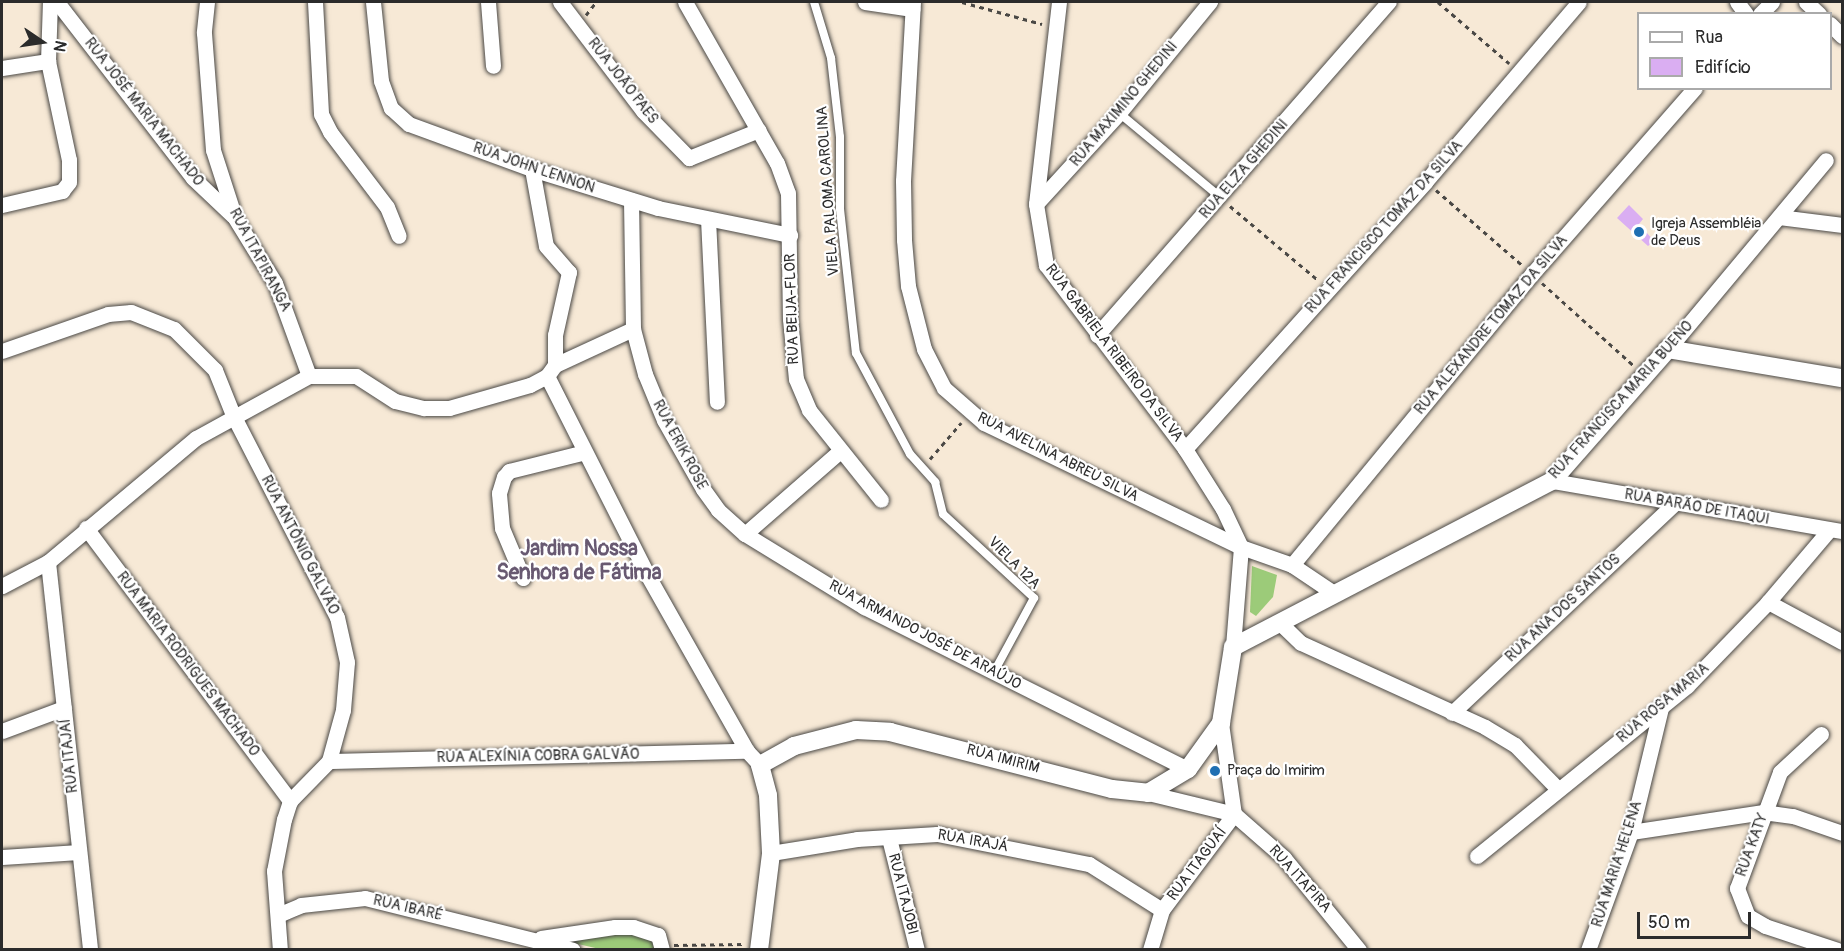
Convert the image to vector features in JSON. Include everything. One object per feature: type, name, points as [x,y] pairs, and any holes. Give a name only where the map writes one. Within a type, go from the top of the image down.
[{"type":"street","points":[[2,206],[62,191],[69,182],[69,160],[48,61],[50,2]]},
{"type":"street","name":"RUA JOSÉ MARIA MACHADO","points":[[57,2],[193,178],[235,218]]},
{"type":"street","name":"RUA ITAPIRANGA","points":[[207,2],[208,114],[213,150],[235,218],[275,283],[309,376]]},
{"type":"street","points":[[315,2],[321,114],[330,132],[387,207],[399,236]]},
{"type":"street","name":"RUA JOHN LENNON","points":[[373,2],[381,81],[391,108],[400,119],[532,169],[631,200],[708,219],[790,235]]},
{"type":"street","points":[[488,2],[493,66]]},
{"type":"street","name":"RUA JOÃO PAES","points":[[560,2],[643,111],[689,158],[759,130]]},
{"type":"street","name":"RUA BEIJA-FLOR","points":[[685,2],[759,130],[788,193],[790,319],[796,379],[809,410],[881,500]]},
{"type":"street","points":[[865,2],[913,5]]},
{"type":"street","name":"RUA GABRIELA RIBEIRO DA SILVA","points":[[1059,2],[1036,204],[1046,265],[1185,450],[1219,503],[1241,548]]},
{"type":"street","name":"RUA MAXIMINO GHEDINI","points":[[1036,204],[1119,112],[1210,2]]},
{"type":"street","name":"RUA ELZA GHEDINI","points":[[1097,335],[1389,2]]},
{"type":"street","name":"RUA FRANCISCO TOMAZ DA SILVA","points":[[1185,450],[1426,181],[1579,2]]},
{"type":"street","name":"RUA AVELINA ABREU SILVA","points":[[913,5],[903,181],[908,286],[924,349],[944,388],[970,413],[1004,434],[1241,548],[1292,565],[1332,592]]},
{"type":"street","points":[[2,68],[48,61]]},
{"type":"street","name":"RUA ALEXANDRE TOMAZ DA SILVA","points":[[1292,565],[1532,274],[1693,90]]},
{"type":"street","name":"RUA FRANCISCA MARIA BUENO","points":[[1233,647],[1332,592],[1552,481],[1668,349],[1826,160]]},
{"type":"street","points":[[532,169],[546,246],[569,272],[555,334],[551,371],[585,452],[648,576],[747,751],[760,765],[768,795],[771,853],[760,947]]},
{"type":"street","name":"RUA ERIK ROSE","points":[[631,200],[633,329],[645,374],[669,430],[718,510],[745,534]]},
{"type":"street","points":[[1779,217],[1842,225]]},
{"type":"street","points":[[708,219],[717,402]]},
{"type":"street","name":"RUA ANTÔNIO GALVÃO","points":[[2,351],[108,314],[131,312],[174,328],[215,370],[233,415],[337,617],[348,662],[347,685],[329,761]]},
{"type":"street","points":[[2,586],[48,562],[161,465],[233,415],[309,376],[356,376],[395,401],[436,410],[467,405],[551,371],[633,329]]},
{"type":"street","points":[[1668,349],[1842,378]]},
{"type":"street","points":[[745,534],[840,451]]},
{"type":"street","points":[[523,578],[502,528],[500,494],[504,477],[509,471],[585,452]]},
{"type":"street","name":"RUA BARÃO DE ITAQUI","points":[[1552,481],[1674,504],[1836,530]]},
{"type":"street","name":"RUA ANA DOS SANTOS","points":[[1452,713],[1674,504]]},
{"type":"street","name":"RUA MARIA RODRIGUES MACHADO","points":[[86,528],[290,801]]},
{"type":"street","name":"RUA ROSA MARIA","points":[[1477,856],[1661,708],[1768,602],[1836,530]]},
{"type":"street","name":"RUA ARMANDO JOSÉ DE ARAÚJO","points":[[745,534],[864,607],[1188,769]]},
{"type":"street","points":[[1234,814],[1221,723],[1233,647],[1241,548]]},
{"type":"street","name":"RUA ITAJAÍ","points":[[48,562],[90,950]]},
{"type":"street","points":[[1768,602],[1842,642]]},
{"type":"street","points":[[1279,621],[1301,643],[1485,726],[1515,746],[1558,789]]},
{"type":"street","points":[[2,731],[64,708]]},
{"type":"street","name":"RUA MARIA HELENA","points":[[1588,950],[1631,832],[1661,708]]},
{"type":"street","points":[[1148,793],[1188,769],[1221,723]]},
{"type":"street","name":"RUA IMIRIM","points":[[760,765],[794,746],[827,736],[856,730],[890,732],[1112,789],[1148,793]]},
{"type":"street","name":"RUA KATY","points":[[1821,734],[1780,772],[1738,878],[1740,902],[1748,916],[1765,926],[1837,950]]},
{"type":"street","name":"RUA ALEXÍNIA COBRA GALVÃO","points":[[329,761],[747,751]]},
{"type":"street","points":[[280,950],[274,871],[290,801],[329,761]]},
{"type":"street","name":"RUA ITAPIRA","points":[[1148,793],[1234,814],[1284,858],[1359,950]]},
{"type":"street","points":[[1631,832],[1763,812],[1793,816],[1842,833]]},
{"type":"street","name":"RUA ITAGUAÍ","points":[[1150,950],[1162,910],[1234,814]]},
{"type":"street","name":"RUA IRAJÁ","points":[[771,853],[937,834],[1089,864],[1162,910]]},
{"type":"street","name":"RUA ITAJOBI","points":[[889,838],[917,950]]},
{"type":"street","points":[[2,857],[79,852]]},
{"type":"street","name":"RUA IBARÉ","points":[[278,915],[312,903],[365,898],[538,939],[573,950]]},
{"type":"street","name":"RUA IBARÉ","points":[[538,939],[633,927],[658,935],[663,947]]},
{"type":"lane","name":"VIELA PALOMA CAROLINA","points":[[814,2],[831,58],[840,137],[840,209],[856,353],[910,454],[935,482],[943,514]]},
{"type":"lane","points":[[1119,112],[1220,197]]},
{"type":"lane","name":"VIELA 12A","points":[[943,514],[1034,598],[993,672]]},
{"type":"path","points":[[962,2],[1055,27]]},
{"type":"path","points":[[1438,2],[1519,72]]},
{"type":"path","points":[[1426,181],[1644,374]]},
{"type":"path","points":[[1220,197],[1329,289]]},
{"type":"path","points":[[922,468],[970,413]]},
{"type":"path","points":[[663,947],[760,947]]},
{"type":"green space","points":[[1252,566],[1277,575],[1273,597],[1256,616],[1250,612]]},
{"type":"green space","points":[[629,932],[654,938],[656,949],[604,950],[565,941]]},
{"type":"building","name":"Igreja Assembléia de Deus","points":[[1629,205],[1643,219],[1639,224],[1654,241],[1648,246],[1617,218]]},
{"type":"place","name":"Igreja Assembléia de Deus","points":[[1639,232]]},
{"type":"place","name":"Praça do Imirim","points":[[1215,771]]},
{"type":"district","name":"Jardim Nossa Senhora de Fátima","points":[[579,561]]}]
